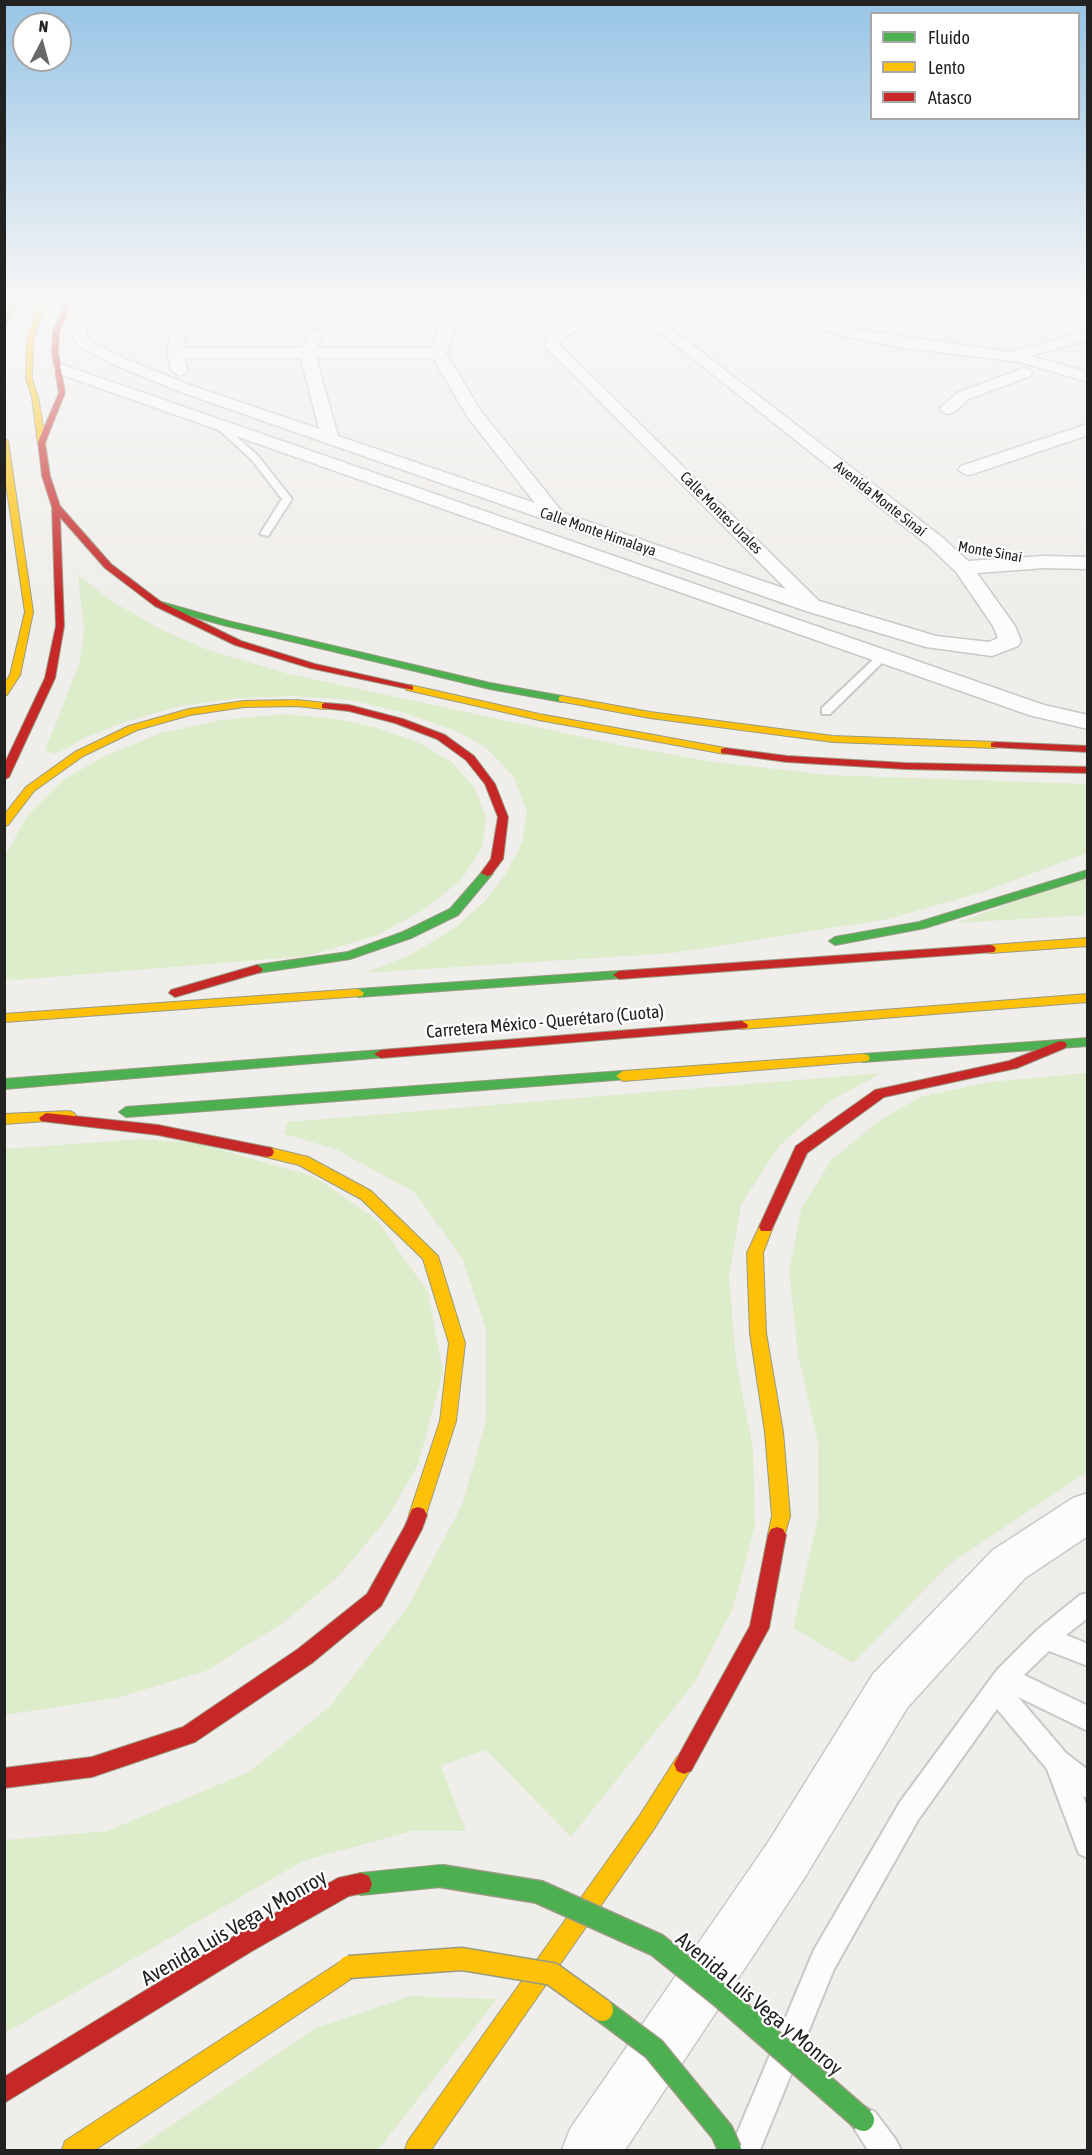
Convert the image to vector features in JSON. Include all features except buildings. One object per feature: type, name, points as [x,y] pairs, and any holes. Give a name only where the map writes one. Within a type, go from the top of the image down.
[{"type":"main road","points":[[4,777],[50,678],[60,626],[56,507],[46,476],[35,401]]},
{"type":"main road","points":[[42,442],[59,401]]},
{"type":"main road","points":[[4,693],[15,675],[29,612],[8,496],[5,444]]},
{"type":"main road","points":[[56,507],[108,566],[158,604],[238,643],[313,666],[539,717],[696,747],[787,759],[1088,770]]},
{"type":"main road","points":[[158,604],[226,623],[490,686],[650,715],[833,739],[1088,749]]},
{"type":"main road","points":[[4,823],[30,789],[79,754],[134,728],[189,712],[244,704],[296,703],[349,708],[399,721],[441,737],[456,747],[470,758],[490,784],[503,817],[498,859],[474,891],[454,912],[407,935],[350,955],[229,975],[132,1008]]},
{"type":"main road","points":[[824,943],[921,925],[1088,873]]},
{"type":"main road","points":[[999,948],[1088,936]]},
{"type":"main road","points":[[4,1018],[1088,942]]},
{"type":"main road","points":[[464,985],[589,966],[681,961],[780,949]]},
{"type":"main road","name":"Carretera México - Querétaro (Cuota)","points":[[4,1084],[1088,998]]},
{"type":"main road","points":[[919,1040],[1060,1045]]},
{"type":"main road","points":[[4,1119],[46,1118],[1088,1042]]},
{"type":"main road","points":[[509,1043],[574,1050],[621,1049]]},
{"type":"main road","points":[[417,2151],[647,1822],[701,1737],[759,1628],[781,1516],[774,1432],[758,1333],[755,1253],[801,1150],[880,1093],[1012,1065],[1060,1045]]},
{"type":"main road","points":[[4,1778],[92,1767],[188,1736],[305,1656],[374,1600],[412,1529],[448,1421],[457,1343],[430,1256],[366,1195],[303,1161],[227,1142],[158,1130],[46,1118]]},
{"type":"main road","name":"Avenida Luis Vega y Monroy","points":[[4,2091],[244,1943],[346,1886],[441,1876],[539,1892],[657,1945],[863,2120]]},
{"type":"main road","points":[[78,2149],[349,1966],[462,1959],[552,1974],[654,2049],[722,2132],[730,2151]]},
{"type":"street","points":[[154,401],[1037,710],[1088,722]]},
{"type":"street","name":"Calle Monte Himalaya","points":[[220,401],[814,606],[934,642],[992,649],[1010,641],[1004,626],[963,568],[936,542]]},
{"type":"street","points":[[319,401],[331,440]]},
{"type":"street","points":[[466,401],[557,518]]},
{"type":"street","name":"Calle Montes Urales","points":[[609,401],[814,606]]},
{"type":"street","name":"Avenida Monte Sinaí","points":[[755,401],[936,542]]},
{"type":"street","points":[[947,410],[958,401]]},
{"type":"street","points":[[967,470],[1088,429]]},
{"type":"street","name":"Monte Sinai","points":[[936,542],[1044,562]]},
{"type":"street","name":"Monte Sinai","points":[[963,568],[1044,562],[1088,563]]},
{"type":"street","points":[[591,2151],[786,1859],[890,1691],[1009,1564],[1088,1512]]},
{"type":"lane","points":[[220,426],[255,458],[287,499],[265,534]]},
{"type":"lane","points":[[826,711],[883,656]]},
{"type":"lane","points":[[744,2151],[824,1960],[909,1812],[1002,1685],[1045,1638],[1088,1603]]},
{"type":"lane","points":[[1045,1638],[1088,1655]]},
{"type":"lane","points":[[1002,1685],[1088,1719]]},
{"type":"lane","points":[[1002,1685],[1057,1761],[1088,1786]]},
{"type":"lane","points":[[1057,1761],[1088,1845]]},
{"type":"lane","points":[[863,2120],[885,2151]]},
{"type":"green space","points":[[78,575],[110,600],[160,629],[208,650],[289,674],[629,747],[714,762],[828,775],[1087,784],[1087,853],[983,892],[888,919],[673,953],[365,973],[412,954],[456,927],[485,901],[507,872],[522,843],[527,812],[513,776],[485,747],[456,731],[405,713],[350,700],[293,696],[240,698],[180,706],[125,722],[86,737],[56,754],[45,751],[79,664],[84,632]]},
{"type":"green space","points":[[285,714],[336,719],[378,728],[417,742],[452,762],[475,789],[486,817],[482,848],[461,880],[425,909],[378,935],[308,956],[15,980],[5,978],[5,856],[27,816],[63,780],[105,756],[161,733],[222,720]]},
{"type":"green space","points":[[1087,876],[1087,915],[957,923],[1042,891]]},
{"type":"green space","points":[[882,1073],[830,1101],[779,1146],[741,1205],[729,1276],[736,1361],[753,1448],[755,1526],[733,1608],[695,1682],[571,1837],[486,1750],[441,1766],[466,1831],[412,1831],[303,1861],[5,2033],[5,1840],[107,1831],[249,1772],[329,1707],[407,1608],[462,1505],[486,1421],[486,1329],[462,1258],[414,1192],[335,1149],[284,1134],[287,1122]]},
{"type":"green space","points":[[1087,1073],[1087,1472],[950,1564],[853,1663],[793,1628],[818,1517],[818,1443],[798,1355],[789,1271],[801,1209],[832,1159],[879,1121],[920,1097],[989,1082]]},
{"type":"green space","points":[[141,1139],[197,1143],[315,1177],[376,1219],[428,1292],[443,1372],[418,1465],[386,1520],[339,1576],[283,1623],[206,1671],[117,1698],[4,1715],[4,1149]]},
{"type":"green space","points":[[410,1996],[497,1999],[378,2150],[135,2150],[316,2028]]},
{"type":"traffic: fast","points":[[158,604],[226,623],[490,686],[562,699]]},
{"type":"traffic: fast","points":[[257,969],[350,955],[407,935],[454,912],[487,873]]},
{"type":"traffic: fast","points":[[835,941],[921,925],[1088,873]]},
{"type":"traffic: fast","points":[[358,993],[619,975]]},
{"type":"traffic: fast","points":[[863,1058],[1088,1042]]},
{"type":"traffic: fast","points":[[4,1084],[381,1054]]},
{"type":"traffic: fast","points":[[126,1112],[623,1076]]},
{"type":"traffic: fast","points":[[361,1884],[441,1876]]},
{"type":"traffic: fast","points":[[441,1876],[539,1892],[657,1945],[722,1997],[863,2120]]},
{"type":"traffic: fast","points":[[602,2010],[654,2049],[722,2132],[730,2150]]},
{"type":"traffic: slow","points":[[36,401],[42,444]]},
{"type":"traffic: slow","points":[[4,441],[29,612],[15,675],[4,693]]},
{"type":"traffic: slow","points":[[410,688],[539,717],[725,751]]},
{"type":"traffic: slow","points":[[562,699],[650,715],[833,739],[995,745]]},
{"type":"traffic: slow","points":[[4,823],[30,789],[79,754],[133,728],[189,712],[244,704],[296,703],[325,706]]},
{"type":"traffic: slow","points":[[990,949],[1088,942]]},
{"type":"traffic: slow","points":[[4,1018],[358,993]]},
{"type":"traffic: slow","points":[[742,1025],[1088,998]]},
{"type":"traffic: slow","points":[[623,1076],[863,1058]]},
{"type":"traffic: slow","points":[[4,1119],[69,1116]]},
{"type":"traffic: slow","points":[[267,1152],[303,1161],[366,1195],[430,1256],[457,1343],[448,1421],[418,1515]]},
{"type":"traffic: slow","points":[[766,1227],[755,1253],[758,1333],[774,1432],[781,1516],[777,1535]]},
{"type":"traffic: slow","points":[[417,2150],[647,1822],[684,1764]]},
{"type":"traffic: slow","points":[[349,1967],[462,1959],[552,1974],[602,2010]]},
{"type":"traffic: slow","points":[[74,2150],[349,1967]]},
{"type":"traffic: slow","points":[[77,2150],[83,2146]]},
{"type":"traffic: jam","points":[[42,442],[59,401]]},
{"type":"traffic: jam","points":[[4,777],[50,678],[60,626],[56,507],[46,476],[42,444]]},
{"type":"traffic: jam","points":[[56,507],[108,566],[158,604],[238,643],[313,666],[410,688]]},
{"type":"traffic: jam","points":[[325,706],[349,708],[399,721],[441,737],[470,758],[490,784],[503,817],[497,859],[487,873]]},
{"type":"traffic: jam","points":[[995,745],[1088,749]]},
{"type":"traffic: jam","points":[[725,751],[787,759],[905,766],[1088,770]]},
{"type":"traffic: jam","points":[[619,975],[990,949]]},
{"type":"traffic: jam","points":[[175,993],[257,969]]},
{"type":"traffic: jam","points":[[381,1054],[742,1025]]},
{"type":"traffic: jam","points":[[766,1227],[801,1150],[880,1093],[1012,1065],[1060,1045]]},
{"type":"traffic: jam","points":[[46,1118],[158,1130],[267,1152]]},
{"type":"traffic: jam","points":[[4,1778],[92,1767],[188,1735],[305,1656],[374,1600],[413,1529],[418,1515]]},
{"type":"traffic: jam","points":[[684,1764],[759,1628],[777,1535]]},
{"type":"traffic: jam","points":[[4,2091],[244,1943],[346,1886],[361,1884]]}]
